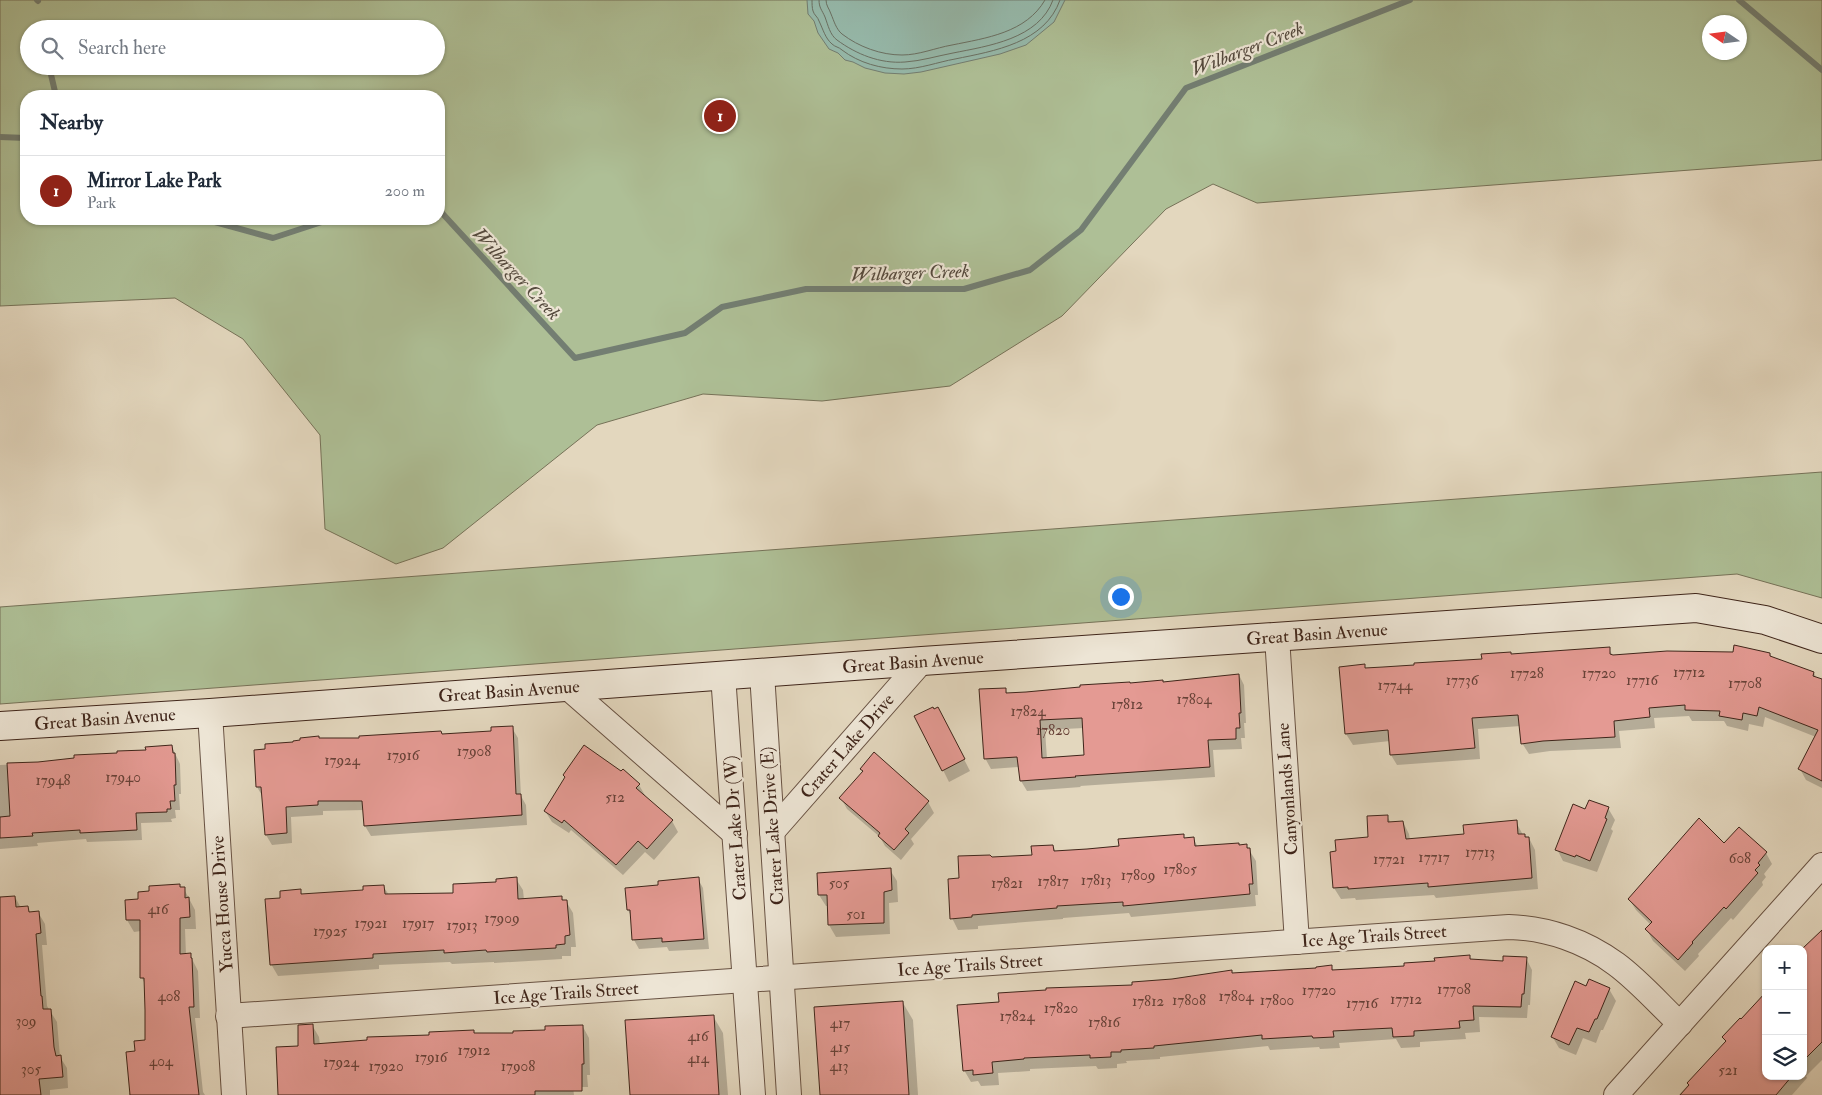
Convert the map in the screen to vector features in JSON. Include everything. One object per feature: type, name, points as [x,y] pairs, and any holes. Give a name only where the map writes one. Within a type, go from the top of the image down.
[{"type":"street","name":"Great Basin Avenue","points":[[0,726],[210,713],[922,661],[1696,608],[1764,620],[1822,639]]},
{"type":"street","name":"Canyonlands Lane","points":[[1277,637],[1297,942]]},
{"type":"street","name":"Crater Lake Drive","points":[[772,832],[922,661]]},
{"type":"street","name":"Crater Lake Drive (E)","points":[[762,673],[782,978]]},
{"type":"street","name":"Crater Lake Dr (W)","points":[[723,676],[746,981]]},
{"type":"street","points":[[567,687],[735,834]]},
{"type":"street","name":"Yucca House Drive","points":[[210,713],[234,1095]]},
{"type":"street","points":[[1616,1095],[1822,866]]},
{"type":"street","name":"Ice Age Trails Street","points":[[228,1016],[1509,927],[1532,929],[1577,941],[1595,950],[1617,964],[1680,1024]]},
{"type":"street","points":[[782,978],[789,1095]]},
{"type":"street","points":[[746,981],[753,1095]]},
{"type":"shaded area","points":[[0,0],[1822,0],[1822,160],[1257,203],[1213,184],[1166,209],[1062,316],[950,386],[822,401],[703,394],[597,425],[443,548],[396,564],[325,529],[320,435],[243,339],[175,298],[0,306]]},
{"type":"shaded area","points":[[1822,472],[1822,598],[1737,574],[0,704],[0,607]]},
{"type":"water","points":[[807,0],[1065,0],[1054,22],[1026,45],[1000,54],[921,72],[904,74],[885,73],[865,68],[845,60],[838,53],[829,49],[818,33],[814,21],[808,14]]},
{"type":"building","points":[[1734,645],[1770,653],[1770,656],[1814,672],[1813,676],[1822,679],[1822,781],[1798,769],[1818,730],[1759,707],[1757,716],[1743,713],[1742,720],[1719,716],[1720,711],[1685,710],[1685,705],[1649,708],[1650,717],[1614,721],[1615,737],[1521,744],[1518,715],[1472,718],[1475,748],[1406,754],[1390,755],[1388,730],[1345,734],[1339,667],[1365,664],[1365,668],[1414,665],[1414,663],[1482,659],[1481,654],[1511,652],[1511,654],[1610,647],[1610,654],[1613,655],[1667,651],[1733,652]]},
{"type":"building","points":[[1239,674],[1240,728],[1236,728],[1236,739],[1208,740],[1210,767],[1020,781],[1017,757],[984,759],[979,689],[1006,688],[1006,693],[1080,687],[1080,685],[1163,680],[1163,682]],"holes":[[[1082,718],[1084,755],[1042,758],[1040,720]]]},
{"type":"building","points":[[933,707],[934,709],[938,707],[965,759],[942,771],[914,716]]},
{"type":"building","points":[[513,726],[516,794],[521,794],[522,815],[364,826],[362,801],[318,801],[318,805],[286,807],[287,833],[265,835],[261,787],[256,787],[254,750],[265,749],[265,744],[293,742],[300,740],[300,738],[319,736],[319,738],[359,738],[359,736],[441,731],[442,734],[491,731],[491,727]]},
{"type":"building","points":[[172,745],[173,753],[175,753],[175,801],[170,801],[171,809],[167,809],[167,812],[136,813],[137,830],[80,833],[80,830],[32,833],[33,836],[0,838],[0,817],[10,816],[7,763],[38,762],[74,758],[74,755],[117,753],[117,751],[146,750],[145,747]]},
{"type":"building","points":[[584,745],[621,771],[623,769],[640,784],[636,788],[673,820],[647,849],[638,841],[616,865],[564,820],[562,823],[544,811],[565,777],[563,775]]},
{"type":"building","points":[[874,752],[929,801],[905,829],[909,833],[894,850],[878,836],[880,833],[839,798],[863,771],[860,769]]},
{"type":"building","points":[[1589,800],[1609,807],[1605,818],[1607,819],[1590,861],[1576,855],[1575,857],[1555,850],[1573,804],[1585,809]]},
{"type":"building","points":[[1388,815],[1388,822],[1403,821],[1406,839],[1464,834],[1463,825],[1517,820],[1518,834],[1525,834],[1525,837],[1529,837],[1532,878],[1428,887],[1428,883],[1348,889],[1348,887],[1333,888],[1330,852],[1336,851],[1335,840],[1368,837],[1367,816]]},
{"type":"building","points":[[1699,818],[1724,843],[1739,827],[1767,852],[1755,870],[1758,873],[1726,909],[1724,907],[1678,960],[1645,929],[1652,922],[1628,899]]},
{"type":"building","points":[[1184,834],[1184,838],[1194,837],[1195,846],[1247,844],[1247,848],[1250,848],[1253,884],[1249,884],[1250,894],[1123,906],[1123,902],[1057,906],[1057,908],[972,915],[972,917],[950,919],[948,879],[959,878],[958,856],[1032,855],[1031,846],[1053,845],[1054,851],[1087,849],[1119,846],[1118,839]]},
{"type":"building","points":[[891,868],[892,890],[884,892],[884,923],[828,925],[827,895],[818,895],[817,873]]},
{"type":"building","points":[[517,877],[518,899],[562,896],[562,900],[567,900],[570,935],[565,936],[565,944],[556,945],[556,948],[487,952],[486,950],[444,953],[444,950],[373,954],[373,958],[270,965],[265,899],[280,898],[280,891],[301,889],[301,894],[363,890],[363,886],[384,885],[385,894],[453,893],[453,884],[496,882],[496,879]]},
{"type":"building","points":[[699,877],[704,939],[662,942],[662,938],[632,940],[630,910],[627,910],[625,888],[658,885],[658,881]]},
{"type":"building","points":[[180,884],[180,887],[185,887],[185,898],[189,897],[190,917],[180,918],[180,954],[191,953],[192,958],[194,1007],[189,1007],[199,1095],[130,1095],[126,1052],[135,1051],[134,1041],[145,1040],[145,1010],[144,978],[140,978],[140,920],[126,920],[125,900],[138,899],[138,892],[149,891],[149,886]]},
{"type":"building","points":[[15,896],[16,907],[28,906],[29,912],[39,911],[41,933],[36,934],[41,996],[43,1009],[51,1009],[54,1047],[56,1056],[61,1055],[63,1077],[39,1079],[41,1095],[0,1095],[0,897]]},
{"type":"building","points":[[1822,930],[1822,1042],[1807,1057],[1807,945]]},
{"type":"building","points":[[1470,955],[1470,959],[1503,961],[1503,956],[1527,957],[1521,1007],[1473,1006],[1474,1020],[1459,1021],[1460,1028],[1414,1031],[1414,1036],[1393,1037],[1392,1028],[1333,1031],[1334,1037],[1313,1038],[1312,1036],[1262,1039],[1262,1035],[1154,1046],[1154,1048],[1121,1050],[1121,1052],[1111,1052],[1111,1057],[1090,1058],[1090,1055],[1024,1058],[992,1062],[993,1073],[973,1075],[973,1070],[963,1071],[957,1005],[999,1002],[998,993],[1046,990],[1046,988],[1132,985],[1132,982],[1172,979],[1232,970],[1232,973],[1316,968],[1332,965],[1332,970],[1404,966],[1404,963],[1435,961],[1434,958]]},
{"type":"building","points":[[1589,979],[1610,988],[1597,1019],[1595,1019],[1589,1032],[1577,1028],[1569,1045],[1551,1037],[1575,981],[1586,986]]},
{"type":"building","points":[[1762,996],[1762,1080],[1789,1080],[1776,1095],[1680,1095],[1689,1085],[1687,1083],[1726,1041],[1722,1037]]},
{"type":"building","points":[[903,1001],[909,1095],[820,1095],[814,1007]]},
{"type":"building","points":[[714,1015],[719,1095],[630,1095],[625,1020]]},
{"type":"building","points":[[313,1024],[314,1044],[367,1040],[367,1037],[429,1035],[429,1032],[474,1030],[474,1033],[513,1033],[513,1031],[545,1030],[545,1026],[583,1025],[584,1064],[582,1064],[582,1091],[535,1091],[535,1095],[278,1095],[276,1047],[298,1046],[298,1025]]},
{"type":"waterway","name":"Wilbarger Creek","points":[[445,216],[575,358],[685,333],[722,307],[806,289],[964,289],[1030,270],[1081,230],[1186,88],[1410,0]]},
{"type":"waterway","name":"Wilbarger Creek","points":[[1739,0],[1822,70]]},
{"type":"waterway","points":[[51,75],[55,90]]},
{"type":"waterway","name":"Wilbarger Creek","points":[[0,137],[20,138]]},
{"type":"waterway","name":"Wilbarger Creek","points":[[226,225],[273,238],[313,225]]},
{"type":"place","name":"Mirror Lake Park","points":[[720,116]]}]
